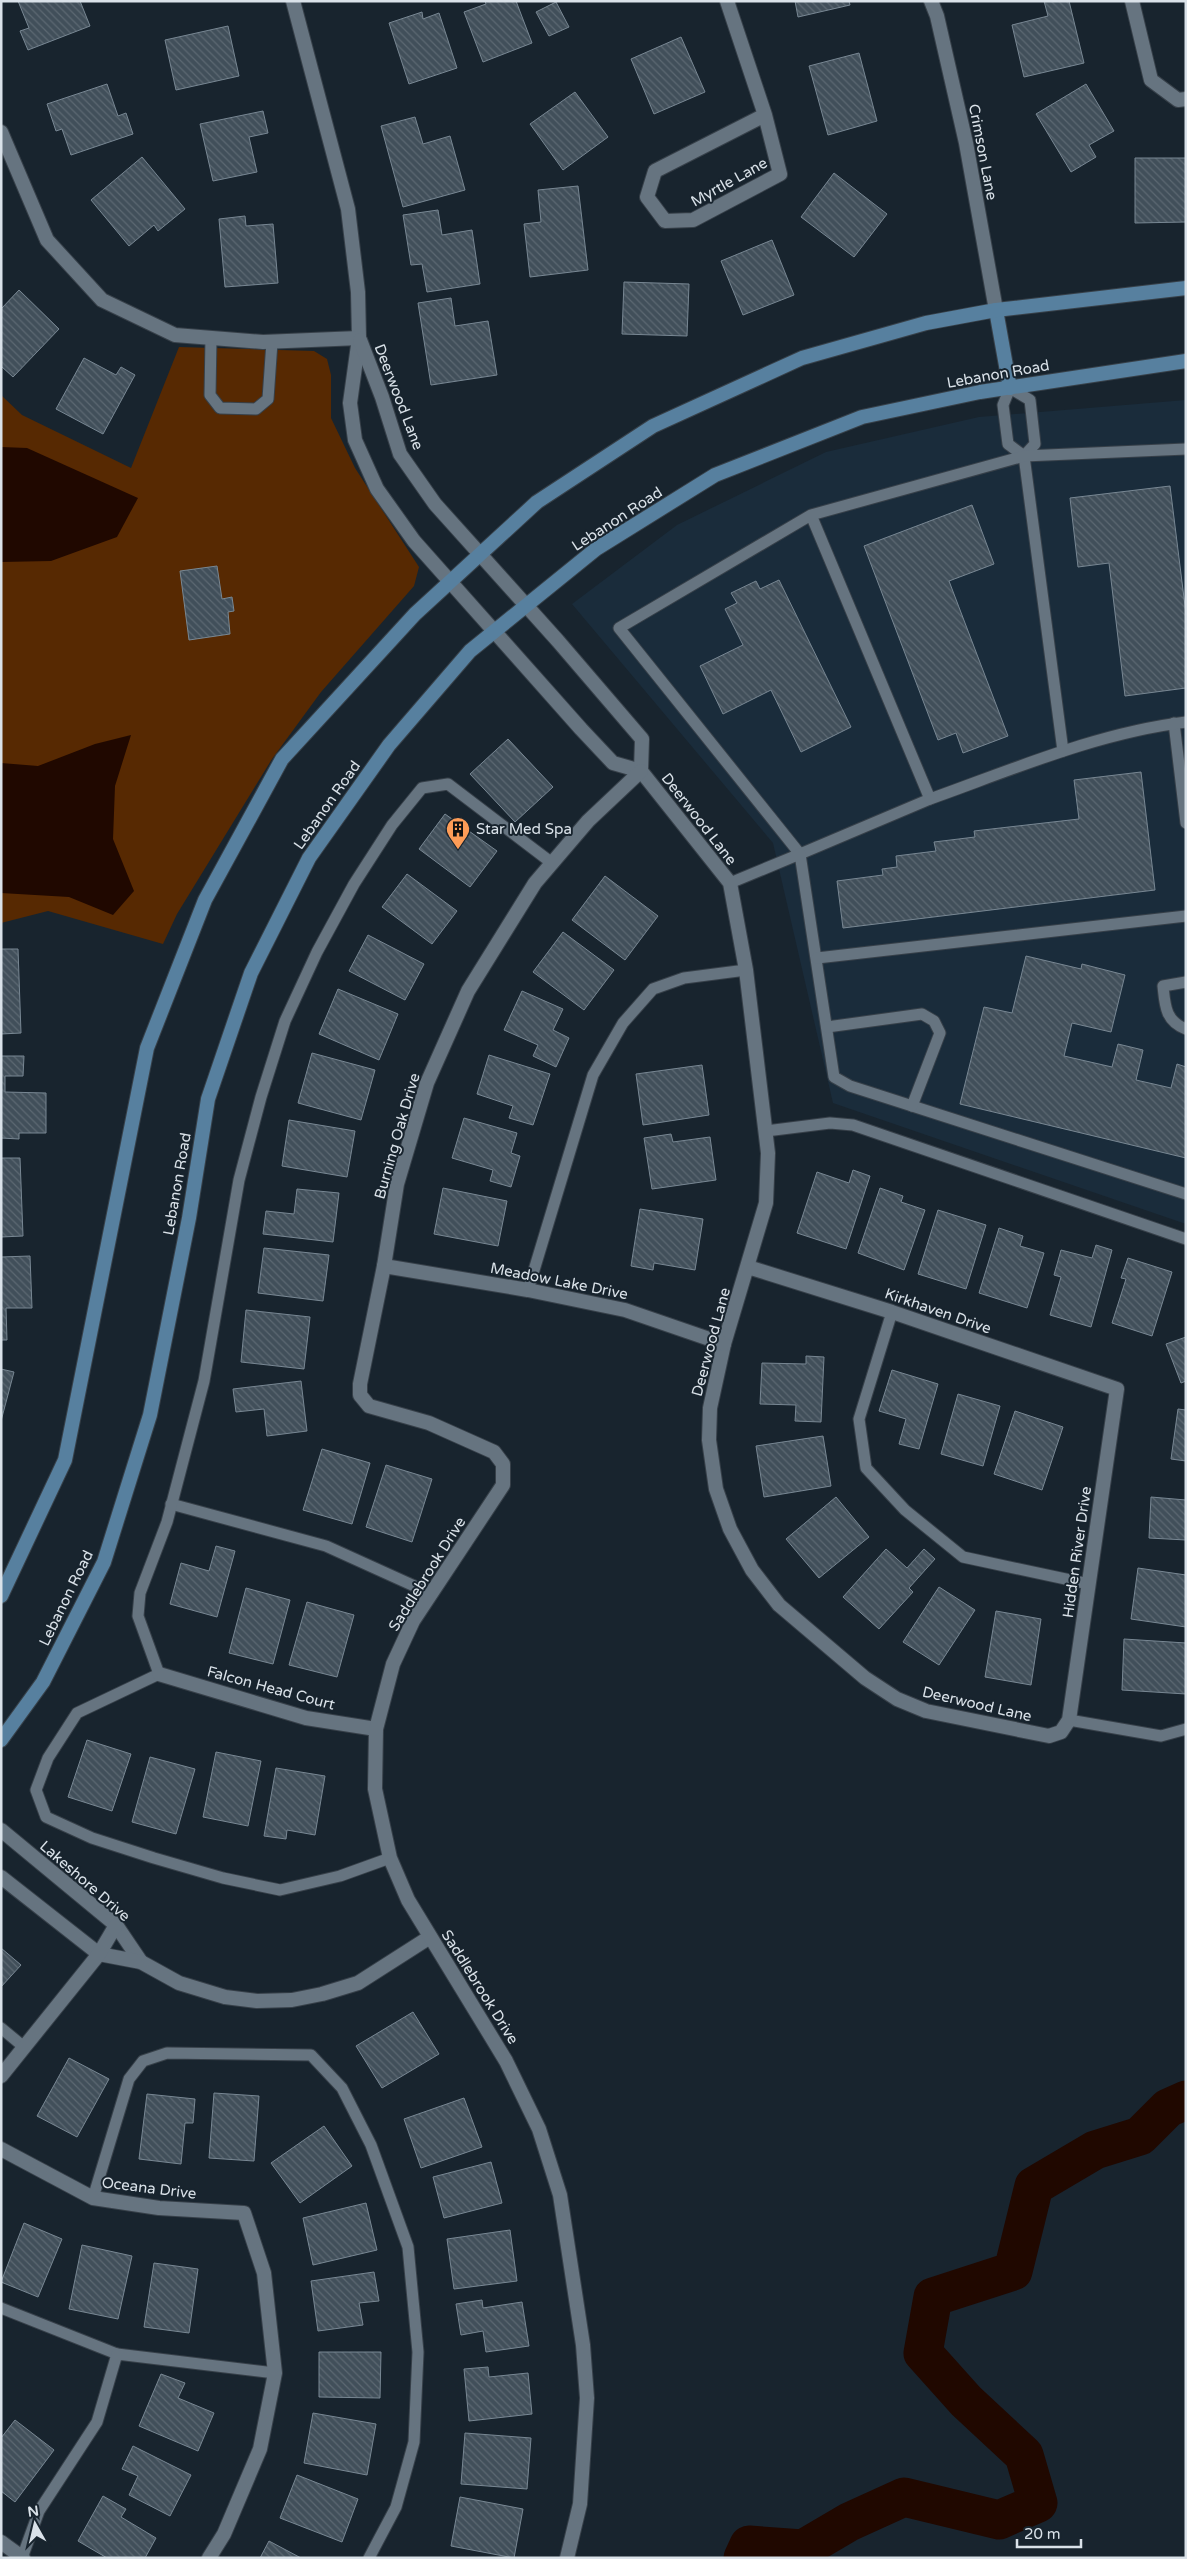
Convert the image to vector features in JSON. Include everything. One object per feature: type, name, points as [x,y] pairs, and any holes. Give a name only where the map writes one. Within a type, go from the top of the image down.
[{"type":"main road","points":[[1,1596],[65,1460],[147,1048],[205,900],[282,759],[415,614],[537,502],[654,426],[802,358],[926,323],[996,310],[1186,288]]},
{"type":"main road","points":[[996,310],[1010,388]]},
{"type":"main road","name":"Lebanon Road","points":[[1,1740],[43,1682],[104,1562],[150,1415],[189,1218],[208,1099],[251,974],[309,858],[389,745],[470,651],[596,549],[715,474],[862,416],[1010,388],[1186,360]]},
{"type":"street","name":"Deerwood Lane","points":[[293,1],[348,209],[356,267],[359,338],[350,403],[355,440],[377,489],[414,541],[613,763],[641,771],[730,884],[746,970],[768,1153],[766,1203],[724,1344],[710,1408],[709,1440],[716,1489],[730,1529],[752,1570],[779,1605],[865,1678],[897,1700],[926,1711],[1049,1736],[1061,1732],[1069,1720]]},
{"type":"street","name":"Myrtle Lane","points":[[727,1],[766,114],[780,174],[693,220],[665,221],[647,197],[655,171],[766,114]]},
{"type":"street","name":"Crimson Lane","points":[[932,1],[966,143],[996,310]]},
{"type":"street","points":[[1132,1],[1151,80],[1178,100],[1186,99]]},
{"type":"street","points":[[1,132],[6,158],[47,240],[102,300],[176,335],[272,342],[359,338]]},
{"type":"street","name":"Deerwood Lane","points":[[359,338],[382,397],[400,454],[435,504],[642,739],[641,771]]},
{"type":"street","name":"Burning Oak Drive","points":[[503,1464],[494,1452],[474,1442],[429,1423],[369,1406],[360,1395],[360,1384],[384,1266],[397,1184],[427,1083],[468,991],[535,883],[588,821],[641,771]]},
{"type":"street","name":"Meadow Lake Drive","points":[[384,1266],[528,1290],[625,1310],[724,1344]]},
{"type":"street","name":"Kirkhaven Drive","points":[[748,1267],[892,1312],[1117,1389]]},
{"type":"street","name":"Hidden River Drive","points":[[1069,1720],[1117,1389]]},
{"type":"street","name":"Saddlebrook Drive","points":[[503,1464],[503,1485],[413,1621],[393,1664],[376,1729],[375,1789],[390,1858],[408,1900],[506,2061],[539,2129],[560,2195],[583,2345],[587,2398],[580,2504],[567,2558]]},
{"type":"street","name":"Falcon Head Court","points":[[159,1674],[306,1718],[376,1729]]},
{"type":"street","name":"Lakeshore Drive","points":[[1,1830],[116,1925],[141,1962]]},
{"type":"street","name":"Lakeshore Drive","points":[[1,1877],[99,1954],[141,1962],[180,1983],[225,1997],[257,2001],[292,2000],[358,1984],[430,1937]]},
{"type":"street","points":[[1,2076],[99,1954],[116,1925]]},
{"type":"street","name":"Oceana Drive","points":[[1,2149],[93,2198],[159,2208],[244,2213],[264,2272],[275,2373]]},
{"type":"street","points":[[210,2558],[224,2534],[260,2449],[275,2373]]},
{"type":"street","points":[[1,2542],[22,2557]]},
{"type":"lane","points":[[211,338],[210,395],[220,408],[256,410],[268,399],[272,342]]},
{"type":"lane","points":[[1024,456],[1035,444],[1030,400],[1010,388],[1003,405],[1008,444],[1024,456],[1062,751]]},
{"type":"lane","points":[[1186,449],[1024,456],[811,515],[619,628],[800,854],[834,1077],[850,1086],[1186,1194]]},
{"type":"lane","points":[[811,515],[930,799]]},
{"type":"lane","points":[[730,884],[930,799],[1062,751],[1144,727],[1186,722]]},
{"type":"lane","points":[[1174,724],[1186,822]]},
{"type":"lane","points":[[390,1858],[340,1876],[280,1890],[223,1878],[92,1838],[46,1817],[36,1790],[48,1758],[77,1713],[159,1674],[138,1616],[140,1593],[167,1522],[204,1381],[236,1199],[261,1097],[285,1021],[317,952],[354,884],[392,825],[422,788],[448,784],[552,863]]},
{"type":"lane","points":[[817,958],[1186,916]]},
{"type":"lane","points":[[528,1290],[592,1075],[623,1024],[653,988],[684,978],[746,970]]},
{"type":"lane","points":[[1186,982],[1163,986],[1166,1011],[1171,1020],[1186,1029]]},
{"type":"lane","points":[[827,1027],[922,1014],[934,1022],[940,1033],[912,1106]]},
{"type":"lane","points":[[766,1131],[830,1123],[853,1125],[1186,1239]]},
{"type":"lane","points":[[892,1312],[859,1419],[866,1468],[904,1510],[963,1557],[1089,1584]]},
{"type":"lane","points":[[171,1504],[326,1546],[432,1594]]},
{"type":"lane","points":[[1069,1720],[1161,1736],[1186,1729]]},
{"type":"lane","points":[[1,2028],[24,2047]]},
{"type":"lane","points":[[93,2198],[129,2079],[143,2061],[168,2053],[311,2055],[342,2088],[371,2145],[408,2247],[418,2352],[414,2442],[396,2507],[369,2558]]},
{"type":"lane","points":[[1,2308],[117,2354],[275,2373]]},
{"type":"lane","points":[[22,2557],[39,2510],[97,2422],[117,2354]]},
{"type":"shaded area","points":[[179,347],[314,351],[327,359],[331,375],[331,418],[355,468],[419,567],[414,586],[321,692],[272,759],[177,914],[163,944],[48,911],[1,923],[1,395],[22,415],[131,468]]},
{"type":"shaded area","points":[[1186,400],[1186,1224],[833,1103],[773,843],[572,604],[677,525],[826,452],[979,417]]},
{"type":"shaded area","points":[[1,447],[27,448],[138,498],[117,537],[51,561],[1,562]]},
{"type":"shaded area","points":[[131,735],[115,786],[113,839],[134,891],[113,915],[69,897],[1,893],[1,763],[38,766],[95,744]]},
{"type":"building","points":[[18,1],[80,1],[90,26],[28,50],[20,31],[29,28]]},
{"type":"building","points":[[485,1],[516,1],[532,43],[483,62],[464,12],[486,4]]},
{"type":"building","points":[[795,1],[849,1],[850,5],[798,17]]},
{"type":"building","points":[[1044,1],[1069,1],[1084,63],[1024,77],[1012,25],[1048,16]]},
{"type":"building","points":[[556,2],[569,27],[549,36],[536,12]]},
{"type":"building","points":[[422,12],[423,19],[439,13],[457,68],[409,84],[389,23]]},
{"type":"building","points":[[228,26],[239,76],[176,90],[165,40]]},
{"type":"building","points":[[681,37],[705,92],[654,114],[631,59]]},
{"type":"building","points":[[859,53],[877,121],[828,135],[809,66]]},
{"type":"building","points":[[107,84],[118,116],[126,113],[133,134],[71,155],[62,129],[56,131],[47,104]]},
{"type":"building","points":[[1086,84],[1114,131],[1089,145],[1096,157],[1071,172],[1036,114]]},
{"type":"building","points":[[575,92],[608,137],[563,170],[530,124]]},
{"type":"building","points":[[263,111],[268,133],[249,137],[257,172],[213,181],[200,124]]},
{"type":"building","points":[[415,117],[423,144],[450,136],[465,190],[403,207],[381,126]]},
{"type":"building","points":[[142,157],[185,209],[158,231],[154,225],[129,246],[91,200]]},
{"type":"building","points":[[1135,158],[1186,158],[1186,222],[1135,223]]},
{"type":"building","points":[[834,173],[887,214],[854,257],[801,217]]},
{"type":"building","points":[[578,186],[588,270],[530,277],[524,224],[541,222],[538,190]]},
{"type":"building","points":[[438,210],[442,235],[472,230],[480,284],[427,292],[422,264],[411,265],[403,215]]},
{"type":"building","points":[[245,216],[246,226],[273,224],[278,283],[225,287],[219,219]]},
{"type":"building","points":[[772,240],[794,295],[743,315],[721,261]]},
{"type":"building","points":[[624,282],[689,284],[687,336],[622,334]]},
{"type":"building","points":[[19,290],[59,329],[13,377],[1,366],[1,309]]},
{"type":"building","points":[[451,298],[455,326],[488,321],[497,375],[431,385],[418,303]]},
{"type":"building","points":[[84,358],[116,375],[121,367],[135,375],[103,434],[56,409]]},
{"type":"building","points":[[1170,486],[1186,614],[1186,688],[1125,696],[1109,563],[1078,567],[1070,498]]},
{"type":"building","points":[[972,505],[994,564],[949,581],[1008,736],[963,753],[956,733],[938,740],[864,546]]},
{"type":"building","points":[[217,566],[222,599],[232,597],[234,611],[228,612],[230,634],[189,640],[180,571]]},
{"type":"building","points":[[779,580],[851,727],[801,752],[771,690],[723,714],[700,666],[743,645],[725,609],[737,603],[731,593],[756,581],[760,589]]},
{"type":"building","points":[[508,739],[553,787],[515,822],[470,774]]},
{"type":"building","points":[[1141,772],[1155,890],[843,928],[837,881],[883,875],[882,869],[897,867],[896,856],[936,851],[934,842],[975,837],[974,831],[1079,819],[1074,780]]},
{"type":"building","name":"Star Med Spa","points":[[445,814],[497,851],[470,887],[419,849]]},
{"type":"building","points":[[407,874],[457,911],[432,944],[382,907]]},
{"type":"building","points":[[605,876],[658,916],[625,960],[572,920]]},
{"type":"building","points":[[563,932],[614,970],[584,1010],[533,972]]},
{"type":"building","points":[[368,935],[424,964],[405,1000],[349,971]]},
{"type":"building","points":[[1,949],[18,949],[21,1033],[1,1034]]},
{"type":"building","points":[[1026,956],[1081,969],[1082,964],[1125,975],[1111,1032],[1072,1023],[1064,1056],[1112,1067],[1118,1044],[1143,1050],[1136,1080],[1171,1088],[1177,1064],[1186,1067],[1186,1158],[960,1104],[984,1007],[1012,1013]]},
{"type":"building","points":[[338,989],[398,1014],[379,1060],[319,1034]]},
{"type":"building","points":[[522,991],[563,1009],[553,1030],[569,1038],[556,1067],[533,1056],[538,1045],[504,1030]]},
{"type":"building","points":[[312,1053],[375,1070],[361,1120],[298,1103]]},
{"type":"building","points":[[489,1055],[550,1074],[533,1125],[509,1118],[513,1106],[477,1094]]},
{"type":"building","points":[[1,1056],[24,1056],[23,1076],[5,1076],[5,1092],[46,1093],[46,1133],[19,1133],[19,1139],[1,1138]]},
{"type":"building","points":[[702,1065],[709,1115],[643,1125],[636,1074]]},
{"type":"building","points":[[464,1118],[517,1133],[511,1153],[520,1156],[511,1187],[490,1181],[493,1170],[452,1158]]},
{"type":"building","points":[[289,1120],[355,1131],[347,1177],[282,1166]]},
{"type":"building","points":[[671,1134],[673,1142],[710,1137],[716,1180],[652,1189],[644,1138]]},
{"type":"building","points":[[1,1158],[20,1158],[23,1236],[1,1237]]},
{"type":"building","points":[[853,1170],[870,1176],[846,1249],[797,1233],[817,1172],[849,1183]]},
{"type":"building","points":[[443,1188],[507,1201],[498,1246],[434,1234]]},
{"type":"building","points":[[880,1188],[903,1196],[901,1202],[925,1210],[904,1270],[858,1253]]},
{"type":"building","points":[[297,1189],[339,1193],[333,1242],[263,1234],[266,1211],[294,1214]]},
{"type":"building","points":[[640,1209],[703,1219],[695,1270],[654,1263],[653,1270],[631,1266]]},
{"type":"building","points":[[938,1210],[986,1225],[966,1289],[918,1274]]},
{"type":"building","points":[[999,1228],[1023,1236],[1020,1246],[1044,1253],[1027,1308],[979,1293]]},
{"type":"building","points":[[1096,1245],[1112,1250],[1091,1327],[1050,1315],[1061,1277],[1054,1275],[1061,1250],[1092,1258]]},
{"type":"building","points":[[264,1248],[329,1255],[323,1301],[258,1293]]},
{"type":"building","points":[[30,1256],[32,1308],[6,1308],[7,1340],[1,1340],[1,1257]]},
{"type":"building","points":[[1128,1258],[1172,1272],[1152,1336],[1112,1323],[1126,1279],[1121,1278]]},
{"type":"building","points":[[246,1310],[310,1317],[304,1369],[241,1362]]},
{"type":"building","points":[[1186,1337],[1186,1381],[1181,1383],[1166,1344]]},
{"type":"building","points":[[806,1356],[824,1357],[821,1422],[795,1421],[796,1405],[760,1404],[762,1363],[806,1364]]},
{"type":"building","points":[[1,1369],[14,1372],[1,1421]]},
{"type":"building","points":[[892,1370],[938,1384],[919,1449],[899,1444],[906,1419],[879,1411]]},
{"type":"building","points":[[301,1381],[307,1431],[267,1436],[264,1409],[236,1412],[233,1389]]},
{"type":"building","points":[[958,1394],[1000,1406],[983,1466],[941,1454]]},
{"type":"building","points":[[1178,1409],[1186,1410],[1186,1461],[1171,1459]]},
{"type":"building","points":[[1015,1411],[1063,1427],[1042,1490],[994,1474]]},
{"type":"building","points":[[823,1436],[831,1486],[764,1497],[756,1446]]},
{"type":"building","points":[[322,1449],[370,1463],[352,1524],[303,1510]]},
{"type":"building","points":[[386,1465],[432,1479],[412,1542],[366,1527]]},
{"type":"building","points":[[836,1497],[869,1537],[819,1578],[786,1539]]},
{"type":"building","points":[[1151,1497],[1186,1500],[1186,1540],[1149,1538]]},
{"type":"building","points":[[216,1546],[235,1551],[217,1617],[170,1604],[181,1563],[209,1571]]},
{"type":"building","points":[[886,1549],[907,1568],[924,1549],[935,1559],[909,1588],[913,1592],[879,1629],[843,1597]]},
{"type":"building","points":[[1138,1568],[1186,1575],[1186,1627],[1131,1619]]},
{"type":"building","points":[[939,1587],[975,1610],[939,1665],[903,1642]]},
{"type":"building","points":[[246,1588],[290,1600],[273,1664],[229,1653]]},
{"type":"building","points":[[307,1602],[354,1615],[337,1677],[289,1665]]},
{"type":"building","points":[[996,1611],[1041,1619],[1031,1685],[985,1677]]},
{"type":"building","points":[[1124,1639],[1186,1643],[1186,1694],[1122,1690]]},
{"type":"building","points":[[87,1740],[131,1754],[112,1811],[68,1797]]},
{"type":"building","points":[[216,1752],[261,1761],[248,1826],[203,1817]]},
{"type":"building","points":[[150,1757],[195,1769],[176,1834],[132,1822]]},
{"type":"building","points":[[276,1768],[325,1776],[315,1835],[287,1830],[286,1839],[264,1836]]},
{"type":"building","points":[[1,1948],[21,1965],[1,1987]]},
{"type":"building","points":[[413,2012],[439,2054],[382,2088],[356,2046]]},
{"type":"building","points":[[69,2058],[109,2079],[77,2137],[37,2116]]},
{"type":"building","points":[[214,2093],[259,2096],[254,2161],[209,2158]]},
{"type":"building","points":[[147,2094],[195,2099],[193,2123],[185,2123],[181,2164],[139,2159]]},
{"type":"building","points":[[464,2098],[482,2147],[421,2168],[404,2119]]},
{"type":"building","points":[[324,2126],[352,2166],[300,2203],[271,2163]]},
{"type":"building","points":[[491,2162],[502,2203],[444,2218],[433,2177]]},
{"type":"building","points":[[366,2203],[377,2250],[313,2265],[303,2218]]},
{"type":"building","points":[[24,2223],[62,2239],[38,2297],[1,2282]]},
{"type":"building","points":[[510,2230],[517,2281],[454,2289],[447,2239]]},
{"type":"building","points":[[82,2245],[132,2256],[118,2319],[69,2309]]},
{"type":"building","points":[[154,2263],[198,2269],[189,2333],[144,2327]]},
{"type":"building","points":[[374,2272],[379,2301],[359,2303],[363,2325],[318,2331],[311,2281]]},
{"type":"building","points":[[482,2300],[483,2308],[522,2302],[529,2346],[486,2352],[483,2331],[461,2335],[456,2304]]},
{"type":"building","points":[[319,2352],[381,2352],[380,2398],[319,2397]]},
{"type":"building","points":[[488,2367],[489,2377],[528,2373],[532,2414],[469,2421],[464,2369]]},
{"type":"building","points":[[161,2374],[185,2383],[178,2398],[214,2413],[198,2451],[139,2426]]},
{"type":"building","points":[[313,2413],[376,2424],[367,2475],[304,2463]]},
{"type":"building","points":[[15,2420],[54,2450],[15,2502],[1,2491],[1,2438]]},
{"type":"building","points":[[465,2433],[531,2438],[527,2489],[461,2484]]},
{"type":"building","points":[[133,2446],[191,2475],[170,2516],[129,2495],[138,2476],[122,2469]]},
{"type":"building","points":[[297,2475],[358,2499],[342,2542],[280,2518]]},
{"type":"building","points":[[103,2496],[126,2509],[121,2517],[156,2538],[145,2558],[107,2558],[78,2541]]},
{"type":"building","points":[[460,2497],[523,2509],[514,2558],[451,2546]]},
{"type":"building","points":[[269,2541],[301,2558],[260,2558]]},
{"type":"waterway","points":[[743,2558],[749,2545],[803,2549],[849,2522],[904,2497],[999,2520],[1038,2503],[1024,2455],[966,2401],[923,2353],[933,2297],[1013,2271],[1034,2186],[1095,2150],[1140,2136],[1168,2108],[1186,2100]]},
{"type":"place","name":"Star Med Spa","points":[[458,850]]}]
